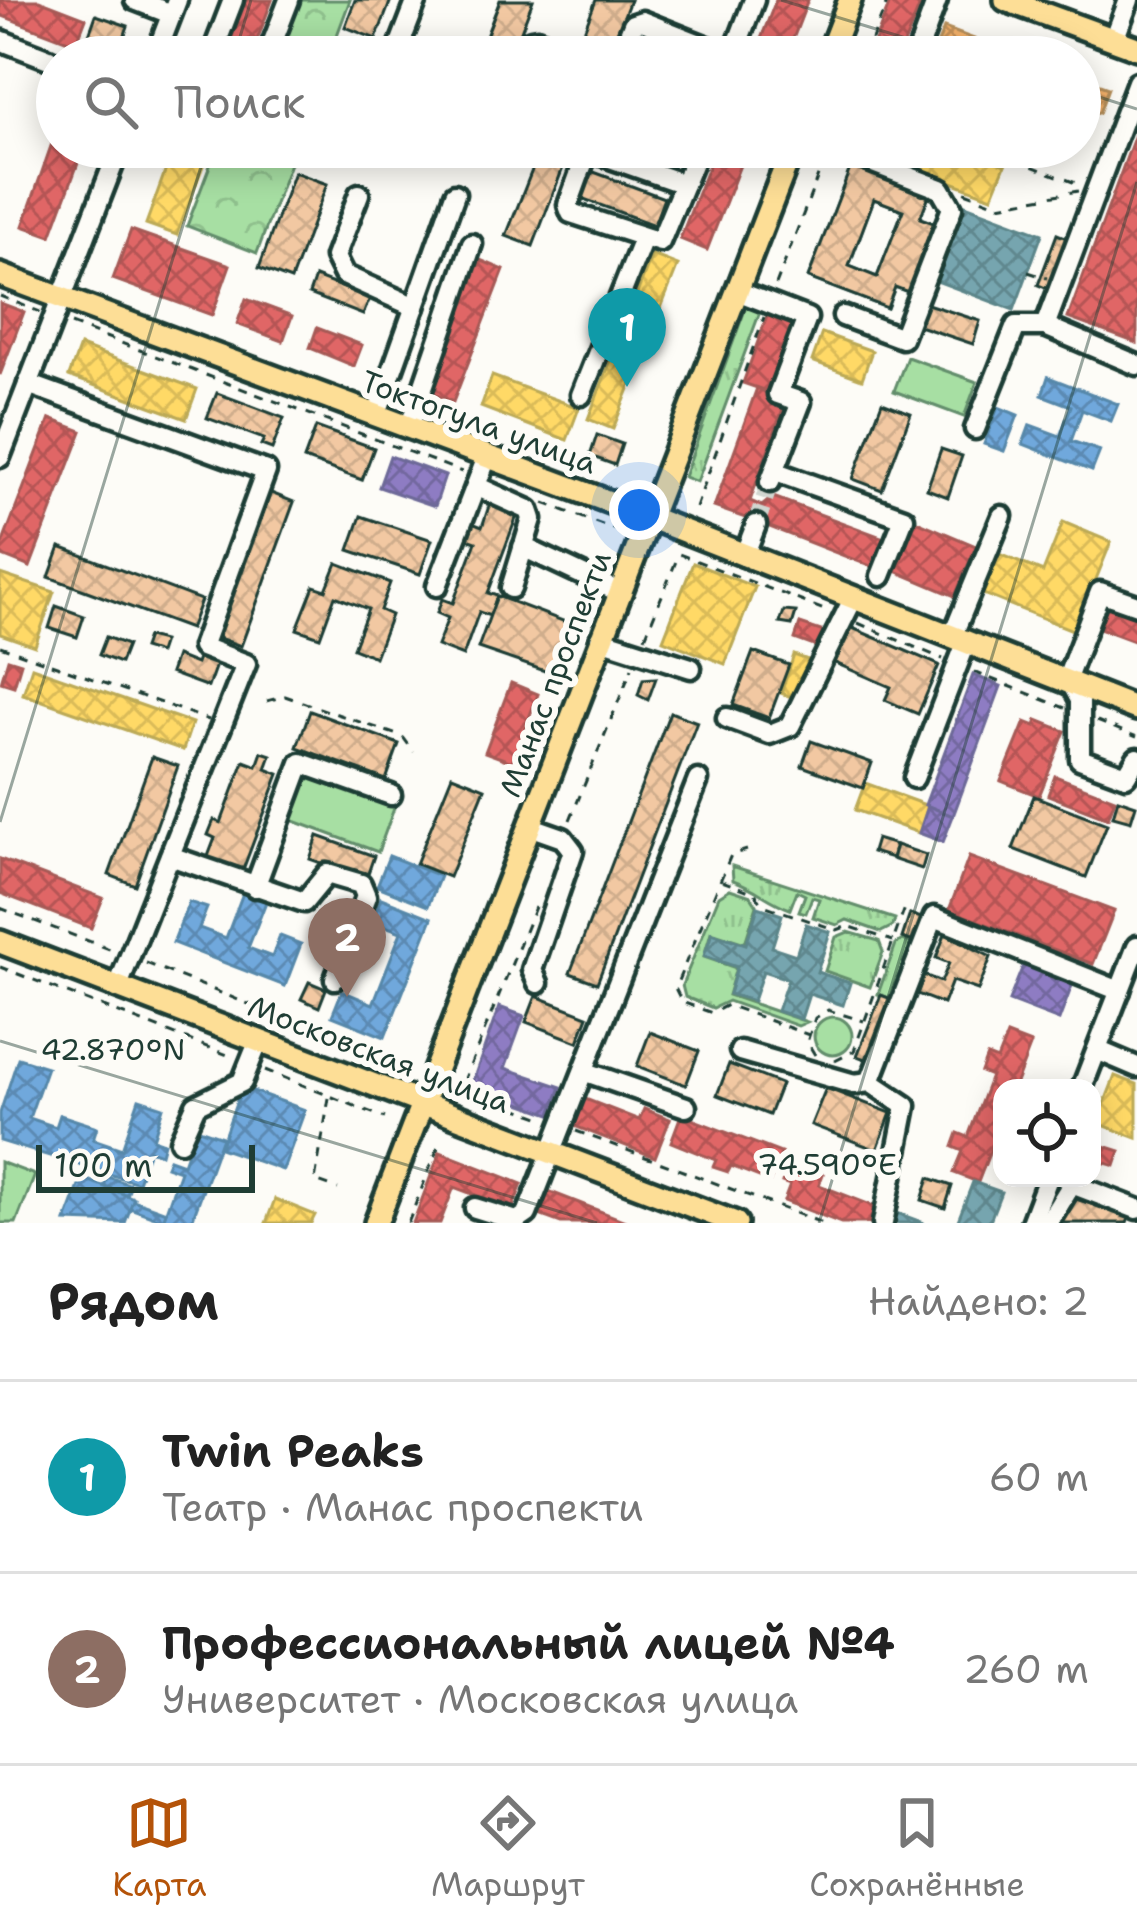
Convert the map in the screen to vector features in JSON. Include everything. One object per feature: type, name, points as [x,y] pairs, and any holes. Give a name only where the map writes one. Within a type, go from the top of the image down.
[{"type":"main road","points":[[836,36],[850,0]]},
{"type":"main road","points":[[1006,0],[1137,48]]},
{"type":"main road","name":"Манас проспекти","points":[[376,1223],[785,168]]},
{"type":"main road","name":"Токтогула улица","points":[[0,275],[409,428],[481,474],[648,517],[744,556],[849,608],[959,640],[1137,709]]},
{"type":"main road","name":"Московская улица","points":[[0,941],[736,1223]]},
{"type":"street","points":[[135,0],[174,7],[164,36]]},
{"type":"street","points":[[220,36],[233,0]]},
{"type":"street","points":[[275,36],[289,0]]},
{"type":"street","points":[[403,36],[417,0]]},
{"type":"street","points":[[740,36],[754,0]]},
{"type":"street","points":[[927,36],[937,0]]},
{"type":"street","points":[[1114,40],[1129,0]]},
{"type":"street","points":[[628,36],[633,24],[642,21],[681,36]]},
{"type":"street","points":[[0,40],[36,54]]},
{"type":"street","points":[[1045,326],[1137,82]]},
{"type":"street","points":[[0,458],[7,417],[28,384],[112,168]]},
{"type":"street","points":[[579,168],[571,213],[660,242],[666,237],[690,168]]},
{"type":"street","points":[[639,168],[684,184]]},
{"type":"street","points":[[843,316],[902,338],[952,208],[941,189],[886,168]]},
{"type":"street","points":[[359,194],[335,257],[344,275],[415,307]]},
{"type":"street","points":[[376,416],[455,194]]},
{"type":"street","points":[[581,395],[643,239]]},
{"type":"street","points":[[409,428],[472,244]]},
{"type":"street","points":[[737,291],[807,318],[778,394],[801,403],[773,477],[904,518],[881,576]]},
{"type":"street","points":[[975,429],[1016,326],[1045,326],[1137,365]]},
{"type":"street","points":[[28,384],[266,470],[202,647],[246,664],[118,986]]},
{"type":"street","points":[[436,586],[481,474],[529,510],[532,519],[511,588]]},
{"type":"street","points":[[914,778],[960,666],[959,640],[1002,516]]},
{"type":"street","points":[[744,556],[756,525]]},
{"type":"street","points":[[523,548],[619,592]]},
{"type":"street","points":[[1137,605],[1100,592],[1068,682],[1080,715],[1080,759],[1132,779],[1137,758]]},
{"type":"street","points":[[728,718],[770,734],[790,726],[849,608]]},
{"type":"street","points":[[601,639],[691,668]]},
{"type":"street","points":[[255,887],[301,764],[391,795]]},
{"type":"street","points":[[476,1208],[521,1220],[565,1127],[698,780]]},
{"type":"street","points":[[529,826],[563,838],[572,858],[532,970],[538,983]]},
{"type":"street","points":[[170,856],[304,902],[327,874],[362,884],[366,896],[335,979]]},
{"type":"street","points":[[870,1082],[934,917],[1137,1004]]},
{"type":"street","points":[[1086,1079],[1137,946]]},
{"type":"street","points":[[180,1141],[196,1105],[242,1082],[259,1040]]},
{"type":"street","points":[[1097,1050],[1137,1067]]},
{"type":"street","points":[[740,1052],[854,1084],[870,1082],[906,1106],[883,1223]]},
{"type":"street","points":[[586,1072],[686,1107]]},
{"type":"street","points":[[1048,1223],[1072,1184],[1137,1209]]},
{"type":"street","points":[[1031,1223],[1045,1187]]},
{"type":"path","points":[[873,36],[887,0]]},
{"type":"path","points":[[696,508],[823,168]]},
{"type":"path","points":[[964,192],[999,205],[1090,188],[1037,168]]},
{"type":"path","points":[[0,296],[42,313]]},
{"type":"path","points":[[71,324],[481,474]]},
{"type":"path","points":[[543,502],[621,532]]},
{"type":"path","points":[[563,838],[679,554],[849,608],[960,666],[1137,736]]},
{"type":"path","points":[[0,646],[222,725]]},
{"type":"path","points":[[267,701],[285,696],[403,737],[414,752]]},
{"type":"path","points":[[747,850],[731,855],[675,988],[682,1002],[712,1013],[727,1005],[809,1035]]},
{"type":"path","points":[[720,881],[755,892],[764,905],[892,941]]},
{"type":"path","points":[[538,900],[461,1088],[822,1223]]},
{"type":"path","points":[[864,1021],[828,1010],[815,1018],[809,1035],[814,1055],[833,1062],[854,1052],[906,905]]},
{"type":"path","points":[[0,908],[406,1066]]},
{"type":"path","points":[[0,967],[385,1118]]},
{"type":"path","points":[[330,1096],[315,1181],[338,1189]]},
{"type":"path","points":[[408,1223],[441,1140]]},
{"type":"green space","points":[[289,0],[350,0],[337,36],[275,36]]},
{"type":"green space","points":[[209,168],[288,168],[257,253],[187,226]]},
{"type":"green space","points":[[747,304],[761,309],[697,482],[684,477]]},
{"type":"green space","points":[[907,357],[977,382],[964,417],[894,391]]},
{"type":"green space","points":[[304,769],[396,803],[378,852],[286,818]]},
{"type":"green space","points":[[732,866],[895,919],[893,926],[881,932],[847,920],[837,925],[813,917],[819,899],[812,897],[806,913],[799,911],[805,895],[797,891],[790,909],[733,880]]},
{"type":"green space","points":[[730,889],[751,896],[757,905],[745,943],[711,932],[704,957],[736,968],[728,995],[807,1022],[798,1026],[728,1001],[713,1008],[685,997],[682,985],[719,896]]},
{"type":"green space","points":[[848,932],[879,941],[883,952],[870,987],[825,971],[836,937]]},
{"type":"green space","points":[[903,940],[916,945],[895,1000],[878,994],[896,944]]},
{"type":"green space","points":[[833,1017],[846,1023],[852,1036],[846,1049],[833,1055],[820,1049],[814,1036],[820,1023]]},
{"type":"green space","points":[[0,1162],[35,1175],[16,1223],[0,1223]]},
{"type":"building: Жильё","points":[[166,168],[202,168],[177,235],[146,224]]},
{"type":"building: Жильё","points":[[920,168],[1004,168],[992,197]]},
{"type":"building: Жильё","points":[[652,255],[678,265],[613,429],[588,419]]},
{"type":"building: Жильё","points":[[822,333],[872,351],[862,379],[812,361]]},
{"type":"building: Жильё","points":[[80,346],[197,389],[186,419],[69,376]]},
{"type":"building: Жильё","points":[[492,376],[579,408],[567,440],[481,407]]},
{"type":"building: Жильё","points":[[1063,522],[1111,542],[1075,631],[978,592],[994,552],[1043,572]]},
{"type":"building: Жильё","points":[[693,563],[755,587],[725,664],[663,640]]},
{"type":"building: Жильё","points":[[0,574],[54,592],[35,646],[0,634]]},
{"type":"building: Жильё","points":[[794,655],[816,663],[802,701],[781,693]]},
{"type":"building: Жильё","points":[[32,667],[192,723],[183,750],[23,694]]},
{"type":"building: Жильё","points":[[865,783],[928,806],[919,833],[855,810]]},
{"type":"building: Жильё","points":[[1115,1076],[1137,1084],[1137,1138],[1101,1124]]},
{"type":"building: Жильё","points":[[275,1199],[315,1215],[311,1223],[266,1223]]},
{"type":"building: Торговля","points":[[0,0],[39,0],[86,18],[79,36],[55,36],[0,15]]},
{"type":"building: Торговля","points":[[241,0],[272,0],[258,36],[227,36]]},
{"type":"building: Торговля","points":[[776,0],[808,0],[794,36],[762,36]]},
{"type":"building: Торговля","points":[[891,0],[920,5],[907,36],[877,36]]},
{"type":"building: Торговля","points":[[1137,129],[1137,343],[1068,318]]},
{"type":"building: Торговля","points":[[43,168],[76,168],[51,236],[23,226]]},
{"type":"building: Торговля","points":[[708,168],[739,168],[707,250],[680,239]]},
{"type":"building: Торговля","points":[[131,230],[230,265],[212,315],[113,279]]},
{"type":"building: Торговля","points":[[480,260],[504,270],[453,402],[429,392]]},
{"type":"building: Торговля","points":[[246,299],[292,316],[283,341],[237,324]]},
{"type":"building: Торговля","points":[[0,303],[24,312],[0,375]]},
{"type":"building: Торговля","points":[[770,308],[800,319],[772,393],[743,383]]},
{"type":"building: Торговля","points":[[317,328],[362,345],[354,366],[310,348]]},
{"type":"building: Торговля","points":[[757,388],[785,403],[750,501],[762,506],[757,522],[714,507]]},
{"type":"building: Торговля","points":[[50,419],[82,431],[30,567],[0,555],[0,550]]},
{"type":"building: Торговля","points":[[773,497],[889,540],[878,569],[757,522],[762,506]]},
{"type":"building: Торговля","points":[[907,517],[976,546],[955,596],[886,567]]},
{"type":"building: Торговля","points":[[1108,597],[1137,607],[1137,642],[1097,627]]},
{"type":"building: Торговля","points":[[800,624],[830,634],[825,650],[795,639]]},
{"type":"building: Торговля","points":[[8,659],[21,663],[14,686],[1,682]]},
{"type":"building: Торговля","points":[[511,683],[538,694],[512,762],[485,752]]},
{"type":"building: Торговля","points":[[1037,720],[1065,731],[1039,796],[1001,781],[1025,722],[1035,726]]},
{"type":"building: Торговля","points":[[1055,776],[1115,799],[1108,818],[1048,795]]},
{"type":"building: Торговля","points":[[969,857],[1114,911],[1093,964],[949,910]]},
{"type":"building: Торговля","points":[[0,859],[103,898],[91,928],[0,893]]},
{"type":"building: Торговля","points":[[1007,1035],[1031,1044],[1017,1079],[993,1079],[993,1143],[978,1182],[954,1173],[963,1151],[953,1147],[958,1133],[968,1137],[991,1076],[981,1072],[987,1056],[997,1060]]},
{"type":"building: Торговля","points":[[580,1097],[639,1120],[644,1109],[670,1119],[655,1157],[569,1124]]},
{"type":"building: Торговля","points":[[681,1115],[781,1153],[770,1181],[731,1166],[728,1172],[713,1167],[716,1160],[671,1142]]},
{"type":"building: Торговля","points":[[1101,1145],[1120,1151],[1115,1166],[1101,1162]]},
{"type":"building: Торговля","points":[[440,1152],[522,1184],[512,1209],[454,1187],[440,1223],[413,1223]]},
{"type":"building: Торговля","points":[[790,1161],[823,1174],[819,1185],[876,1207],[870,1223],[841,1223],[784,1201],[790,1185],[782,1182]]},
{"type":"building: Торговля","points":[[543,1189],[628,1223],[561,1223],[534,1213]]},
{"type":"building: Офисы","points":[[390,456],[445,476],[435,506],[379,487]]},
{"type":"building: Офисы","points":[[973,675],[1001,686],[953,816],[925,805]]},
{"type":"building: Офисы","points":[[928,806],[953,816],[943,842],[919,833]]},
{"type":"building: Офисы","points":[[1025,961],[1074,980],[1059,1020],[1009,1001]]},
{"type":"building: Офисы","points":[[499,1007],[524,1016],[505,1068],[561,1087],[551,1114],[471,1086]]},
{"type":"building: Школы","points":[[1048,377],[1118,404],[1111,421],[1082,410],[1071,441],[1100,451],[1092,471],[1023,444],[1030,425],[1060,436],[1071,406],[1042,395]]},
{"type":"building: Школы","points":[[998,407],[1018,415],[1004,451],[984,444]]},
{"type":"building: Школы","points":[[389,856],[440,876],[428,906],[377,886]]},
{"type":"building: Школы","points":[[246,885],[269,894],[248,948],[272,957],[280,936],[301,944],[285,986],[173,943],[189,902],[207,908],[199,928],[226,938]]},
{"type":"building: Школы","points":[[381,898],[432,918],[385,1037],[332,1016],[342,991],[373,1004],[401,932],[372,921]]},
{"type":"building: Школы","points":[[18,1058],[47,1067],[29,1118],[56,1127],[60,1115],[97,1127],[93,1139],[122,1149],[139,1099],[163,1107],[153,1139],[164,1143],[161,1154],[149,1150],[138,1183],[0,1141],[0,1113]]},
{"type":"building: Школы","points":[[242,1087],[305,1110],[283,1170],[220,1148]]},
{"type":"building: Школы","points":[[196,1128],[222,1137],[191,1223],[162,1223],[180,1171],[166,1166],[169,1159],[183,1164]]},
{"type":"building: Школы","points":[[108,1177],[131,1185],[127,1195],[104,1186]]},
{"type":"building: Школы","points":[[82,1178],[134,1198],[125,1223],[66,1221]]},
{"type":"building: Школы","points":[[133,1200],[166,1212],[163,1220],[130,1208]]},
{"type":"building: Медицина","points":[[944,28],[966,36],[941,36]]},
{"type":"building: Учреждения","points":[[850,168],[872,168],[931,190],[920,218],[934,223],[908,292],[895,287],[887,308],[808,278]],"holes":[[[874,199],[903,210],[877,277],[849,266]]]},
{"type":"building: Учреждения","points":[[965,205],[1042,234],[1014,310],[937,281]]},
{"type":"building: Учреждения","points":[[758,907],[782,915],[772,947],[796,955],[806,924],[830,932],[817,972],[850,983],[843,1005],[809,994],[801,1019],[777,1011],[788,979],[763,971],[753,1001],[729,994],[737,967],[704,956],[712,933],[746,944]]},
{"type":"building: Учреждения","points":[[973,1182],[1001,1192],[989,1223],[957,1223]]},
{"type":"building: Учреждения","points":[[897,1213],[924,1223],[893,1223]]},
{"type":"building: Прочее","points":[[355,0],[391,0],[377,36],[345,27]]},
{"type":"building: Прочее","points":[[500,0],[533,0],[519,36],[486,36]]},
{"type":"building: Прочее","points":[[596,0],[630,0],[616,36],[582,36]]},
{"type":"building: Прочее","points":[[96,15],[128,26],[124,36],[88,36]]},
{"type":"building: Прочее","points":[[533,168],[563,168],[533,246],[506,236]]},
{"type":"building: Прочее","points":[[850,168],[872,168],[931,190],[920,218],[934,223],[908,292],[895,287],[887,308],[808,278]],"holes":[[[874,199],[903,210],[877,277],[849,266]]]},
{"type":"building: Прочее","points":[[591,171],[664,198],[654,225],[581,198]]},
{"type":"building: Прочее","points":[[294,172],[327,184],[291,280],[259,268]]},
{"type":"building: Прочее","points":[[1057,234],[1072,240],[1053,291],[1038,285]]},
{"type":"building: Прочее","points":[[315,277],[370,298],[363,315],[309,294]]},
{"type":"building: Прочее","points":[[921,302],[980,321],[973,344],[913,324]]},
{"type":"building: Прочее","points":[[217,393],[284,418],[272,449],[261,445],[264,439],[207,418]]},
{"type":"building: Прочее","points":[[882,402],[911,413],[882,490],[853,479]]},
{"type":"building: Прочее","points":[[316,427],[374,448],[362,480],[304,459]]},
{"type":"building: Прочее","points":[[597,435],[622,444],[615,465],[590,456]]},
{"type":"building: Прочее","points":[[941,449],[962,456],[948,497],[927,489]]},
{"type":"building: Прочее","points":[[266,491],[294,502],[241,646],[213,636]]},
{"type":"building: Прочее","points":[[490,503],[518,513],[488,593],[497,596],[490,616],[479,612],[463,656],[437,646],[448,618],[437,613],[442,599],[453,603],[476,542],[465,538],[470,522],[482,527]]},
{"type":"building: Прочее","points":[[361,516],[432,540],[420,574],[349,550]]},
{"type":"building: Прочее","points":[[60,547],[201,600],[190,629],[49,577]]},
{"type":"building: Прочее","points":[[337,563],[390,583],[380,610],[391,615],[375,657],[353,648],[368,609],[335,596],[320,637],[297,629],[314,586],[326,590]]},
{"type":"building: Прочее","points":[[497,596],[571,624],[551,673],[478,648]]},
{"type":"building: Прочее","points":[[56,606],[84,616],[77,637],[49,628]]},
{"type":"building: Прочее","points":[[784,611],[796,612],[792,625],[780,623]]},
{"type":"building: Прочее","points":[[850,627],[939,665],[918,714],[885,700],[891,687],[835,663]]},
{"type":"building: Прочее","points":[[106,637],[127,645],[120,663],[99,655]]},
{"type":"building: Прочее","points":[[147,637],[163,641],[159,653],[143,648]]},
{"type":"building: Прочее","points":[[753,652],[789,665],[769,718],[733,705]]},
{"type":"building: Прочее","points":[[176,656],[196,664],[199,656],[217,662],[208,687],[170,673]]},
{"type":"building: Прочее","points":[[656,678],[648,700],[638,695],[643,679]]},
{"type":"building: Прочее","points":[[310,711],[399,744],[386,780],[297,747]]},
{"type":"building: Прочее","points":[[670,712],[697,722],[597,983],[570,973]]},
{"type":"building: Прочее","points":[[811,741],[872,763],[863,788],[802,766]]},
{"type":"building: Прочее","points":[[262,752],[271,755],[266,769],[279,774],[239,880],[204,867],[215,838],[208,835],[214,820],[221,823],[244,761],[257,766]]},
{"type":"building: Прочее","points":[[152,757],[178,766],[135,885],[109,875]]},
{"type":"building: Прочее","points":[[452,775],[485,788],[449,877],[416,864]]},
{"type":"building: Прочее","points":[[1034,796],[1107,824],[1086,877],[1013,849]]},
{"type":"building: Прочее","points":[[1118,799],[1136,805],[1131,821],[1113,816]]},
{"type":"building: Прочее","points":[[318,836],[374,856],[366,879],[310,859]]},
{"type":"building: Прочее","points":[[876,839],[896,845],[892,858],[872,852]]},
{"type":"building: Прочее","points":[[896,845],[926,855],[922,869],[892,859]]},
{"type":"building: Прочее","points":[[910,914],[924,919],[917,943],[902,938]]},
{"type":"building: Прочее","points":[[945,934],[991,957],[978,990],[952,981],[943,1004],[917,994],[924,975],[941,982],[949,963],[936,958]]},
{"type":"building: Прочее","points":[[309,982],[326,989],[319,1007],[301,999]]},
{"type":"building: Прочее","points":[[881,995],[894,1000],[870,1061],[857,1056]]},
{"type":"building: Прочее","points":[[536,996],[588,1016],[578,1042],[526,1022]]},
{"type":"building: Прочее","points":[[650,1032],[699,1051],[686,1085],[637,1066]]},
{"type":"building: Прочее","points":[[729,1064],[781,1084],[769,1115],[717,1095]]},
{"type":"building: Прочее","points":[[826,1088],[891,1113],[877,1150],[811,1125]]},
{"type":"building: Прочее","points":[[929,1178],[952,1186],[945,1208],[922,1200]]},
{"type":"building: Прочее","points":[[1070,1197],[1130,1217],[1127,1223],[1061,1223]]},
{"type":"tunnel","points":[[756,525],[770,482]]},
{"type":"place","name":"Twin Peaks","points":[[627,387]]},
{"type":"place","name":"Профессиональный лицей №4","points":[[347,997]]}]
